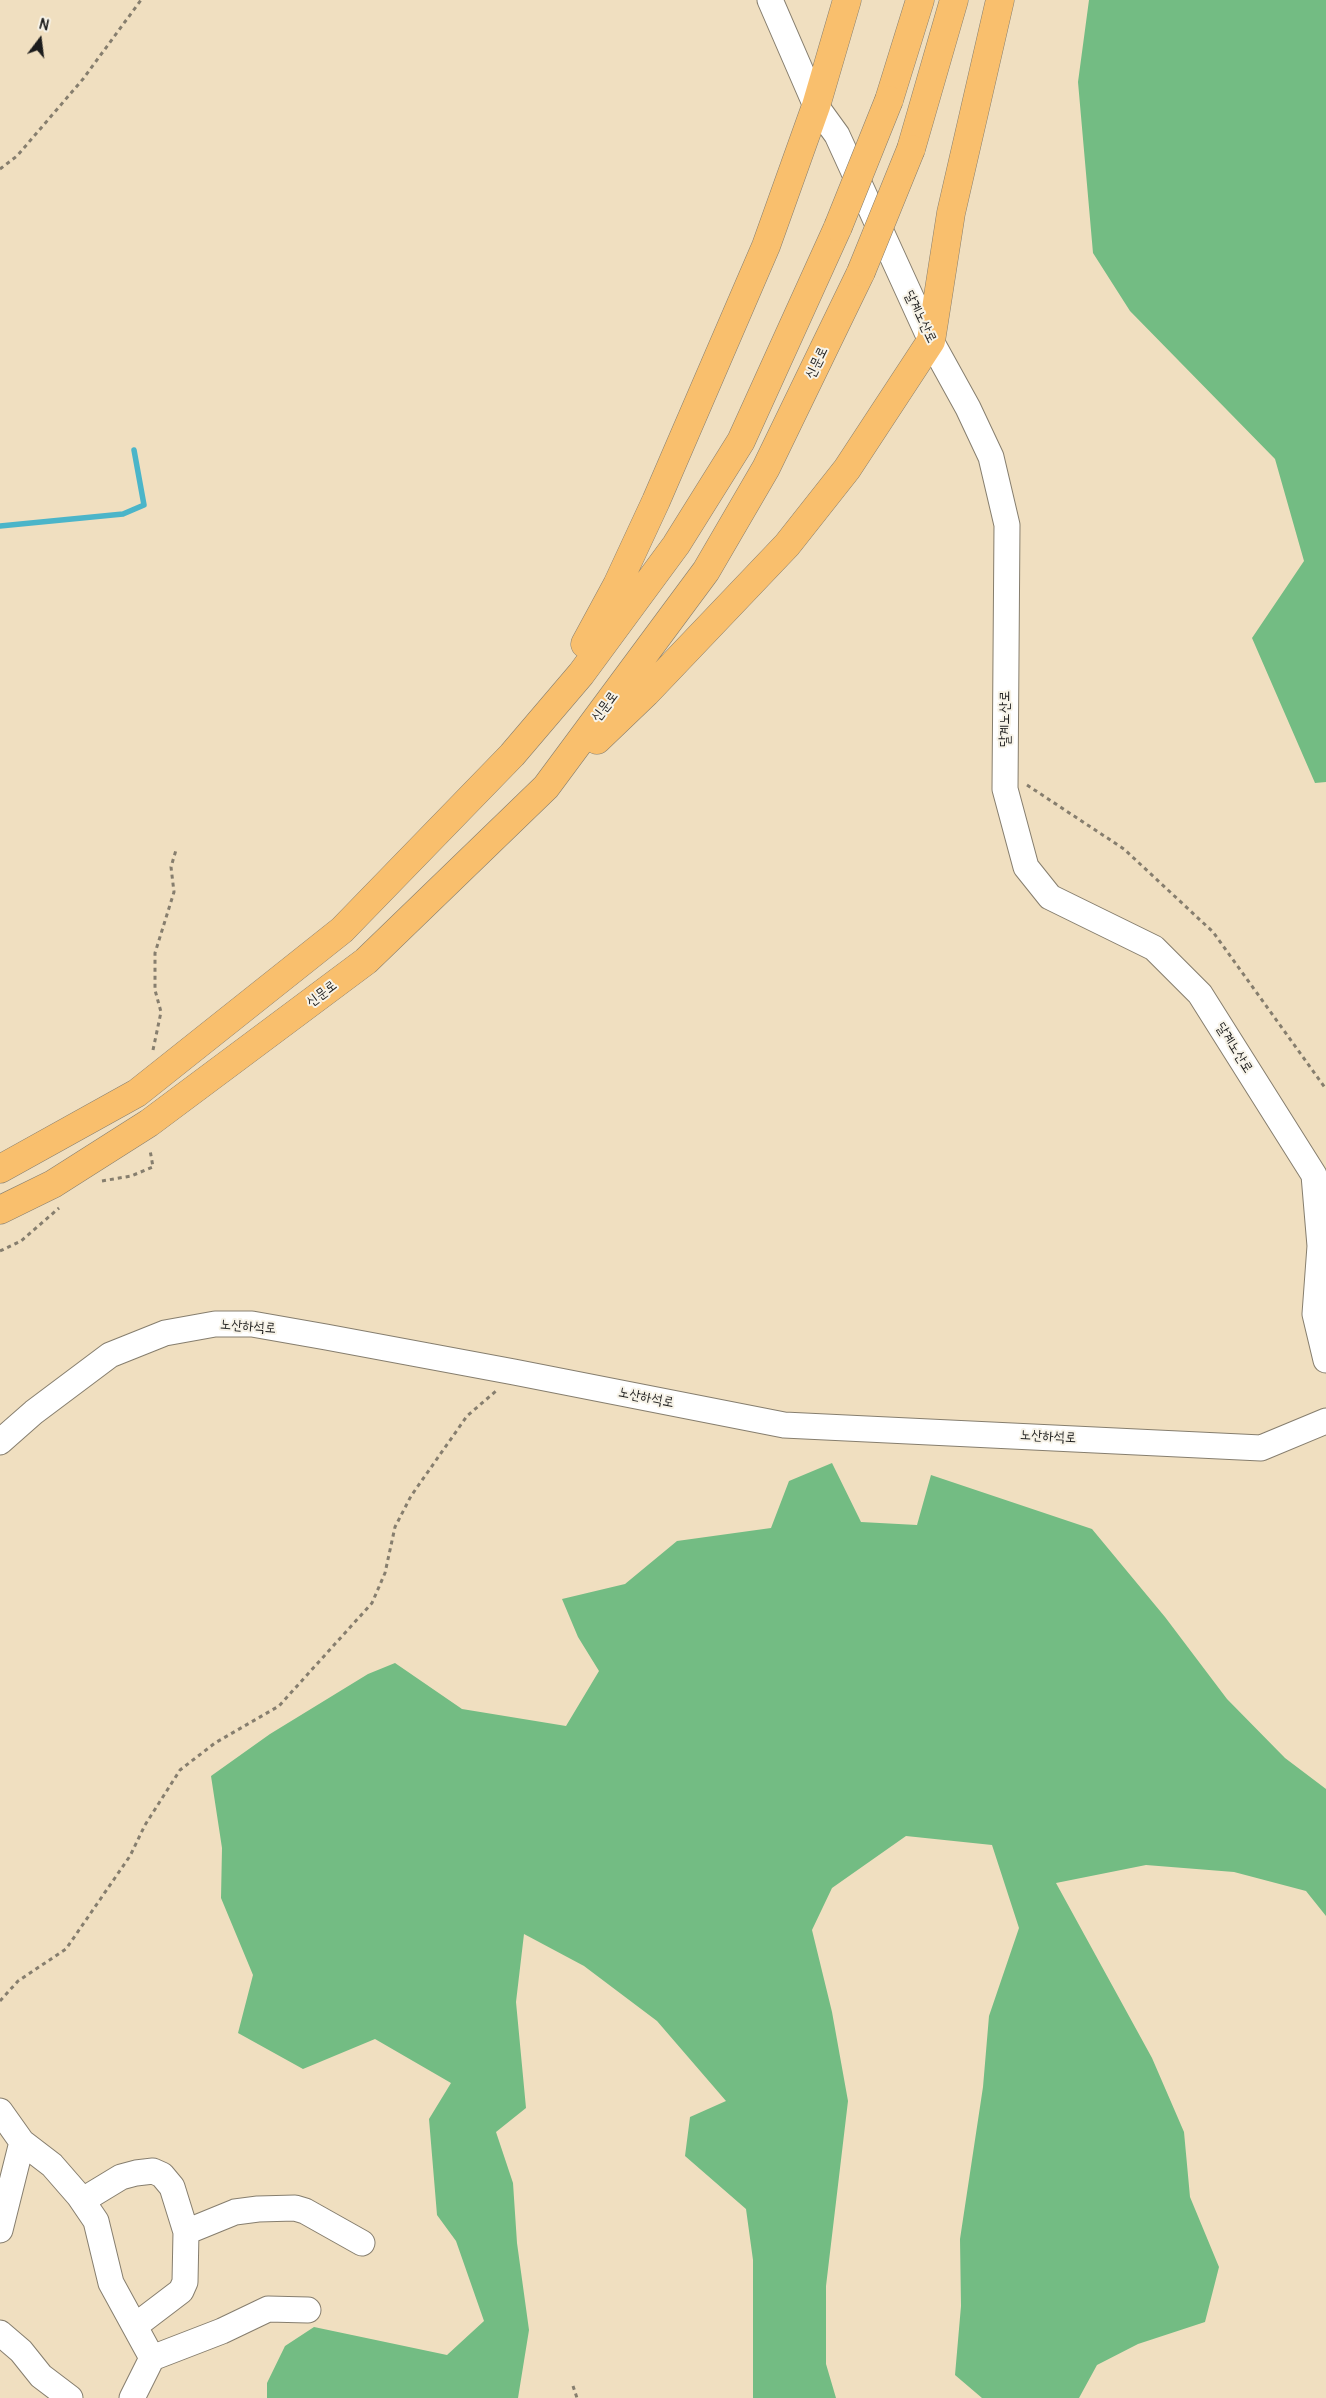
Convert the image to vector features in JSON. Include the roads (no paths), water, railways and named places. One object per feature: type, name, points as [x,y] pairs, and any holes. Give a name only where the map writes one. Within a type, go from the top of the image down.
[{"type":"main road","points":[[539,722],[617,585],[766,246],[816,106],[847,0]]},
{"type":"main road","points":[[0,1169],[137,1093],[342,930],[512,755],[581,674],[676,545],[741,441],[838,227],[889,100],[920,0]]},
{"type":"main road","name":"신문로","points":[[0,1210],[53,1184],[149,1123],[366,961],[546,787],[706,571],[766,468],[861,272],[911,149],[954,0]]},
{"type":"main road","points":[[546,787],[646,693],[787,545],[848,469],[931,341],[951,213],[1000,0]]},
{"type":"street","name":"달계노산로","points":[[770,0],[816,106],[837,135],[931,341],[968,408],[991,457],[1006,525],[1005,789],[1026,867],[1050,897],[1154,948],[1200,994],[1314,1175],[1320,1246],[1315,1314],[1326,1360]]},
{"type":"street","name":"노산하석로","points":[[0,1442],[34,1412],[110,1355],[164,1333],[215,1324],[252,1324],[514,1372],[784,1425],[1261,1448],[1326,1421]]},
{"type":"street","points":[[0,2111],[22,2142],[52,2165],[79,2196],[96,2221],[111,2283],[152,2358]]},
{"type":"street","points":[[0,2230],[22,2142]]},
{"type":"street","points":[[79,2196],[88,2197],[121,2177],[153,2171],[162,2175],[172,2187],[186,2232],[187,2269],[185,2282],[181,2292],[135,2326]]},
{"type":"street","points":[[186,2232],[235,2212],[294,2208],[305,2211],[362,2243]]},
{"type":"street","points":[[132,2398],[152,2358],[222,2331],[268,2309],[308,2310]]},
{"type":"street","points":[[0,2333],[21,2351],[41,2376],[70,2398]]},
{"type":"waterway","points":[[0,526],[123,514],[144,505],[134,450]]}]
